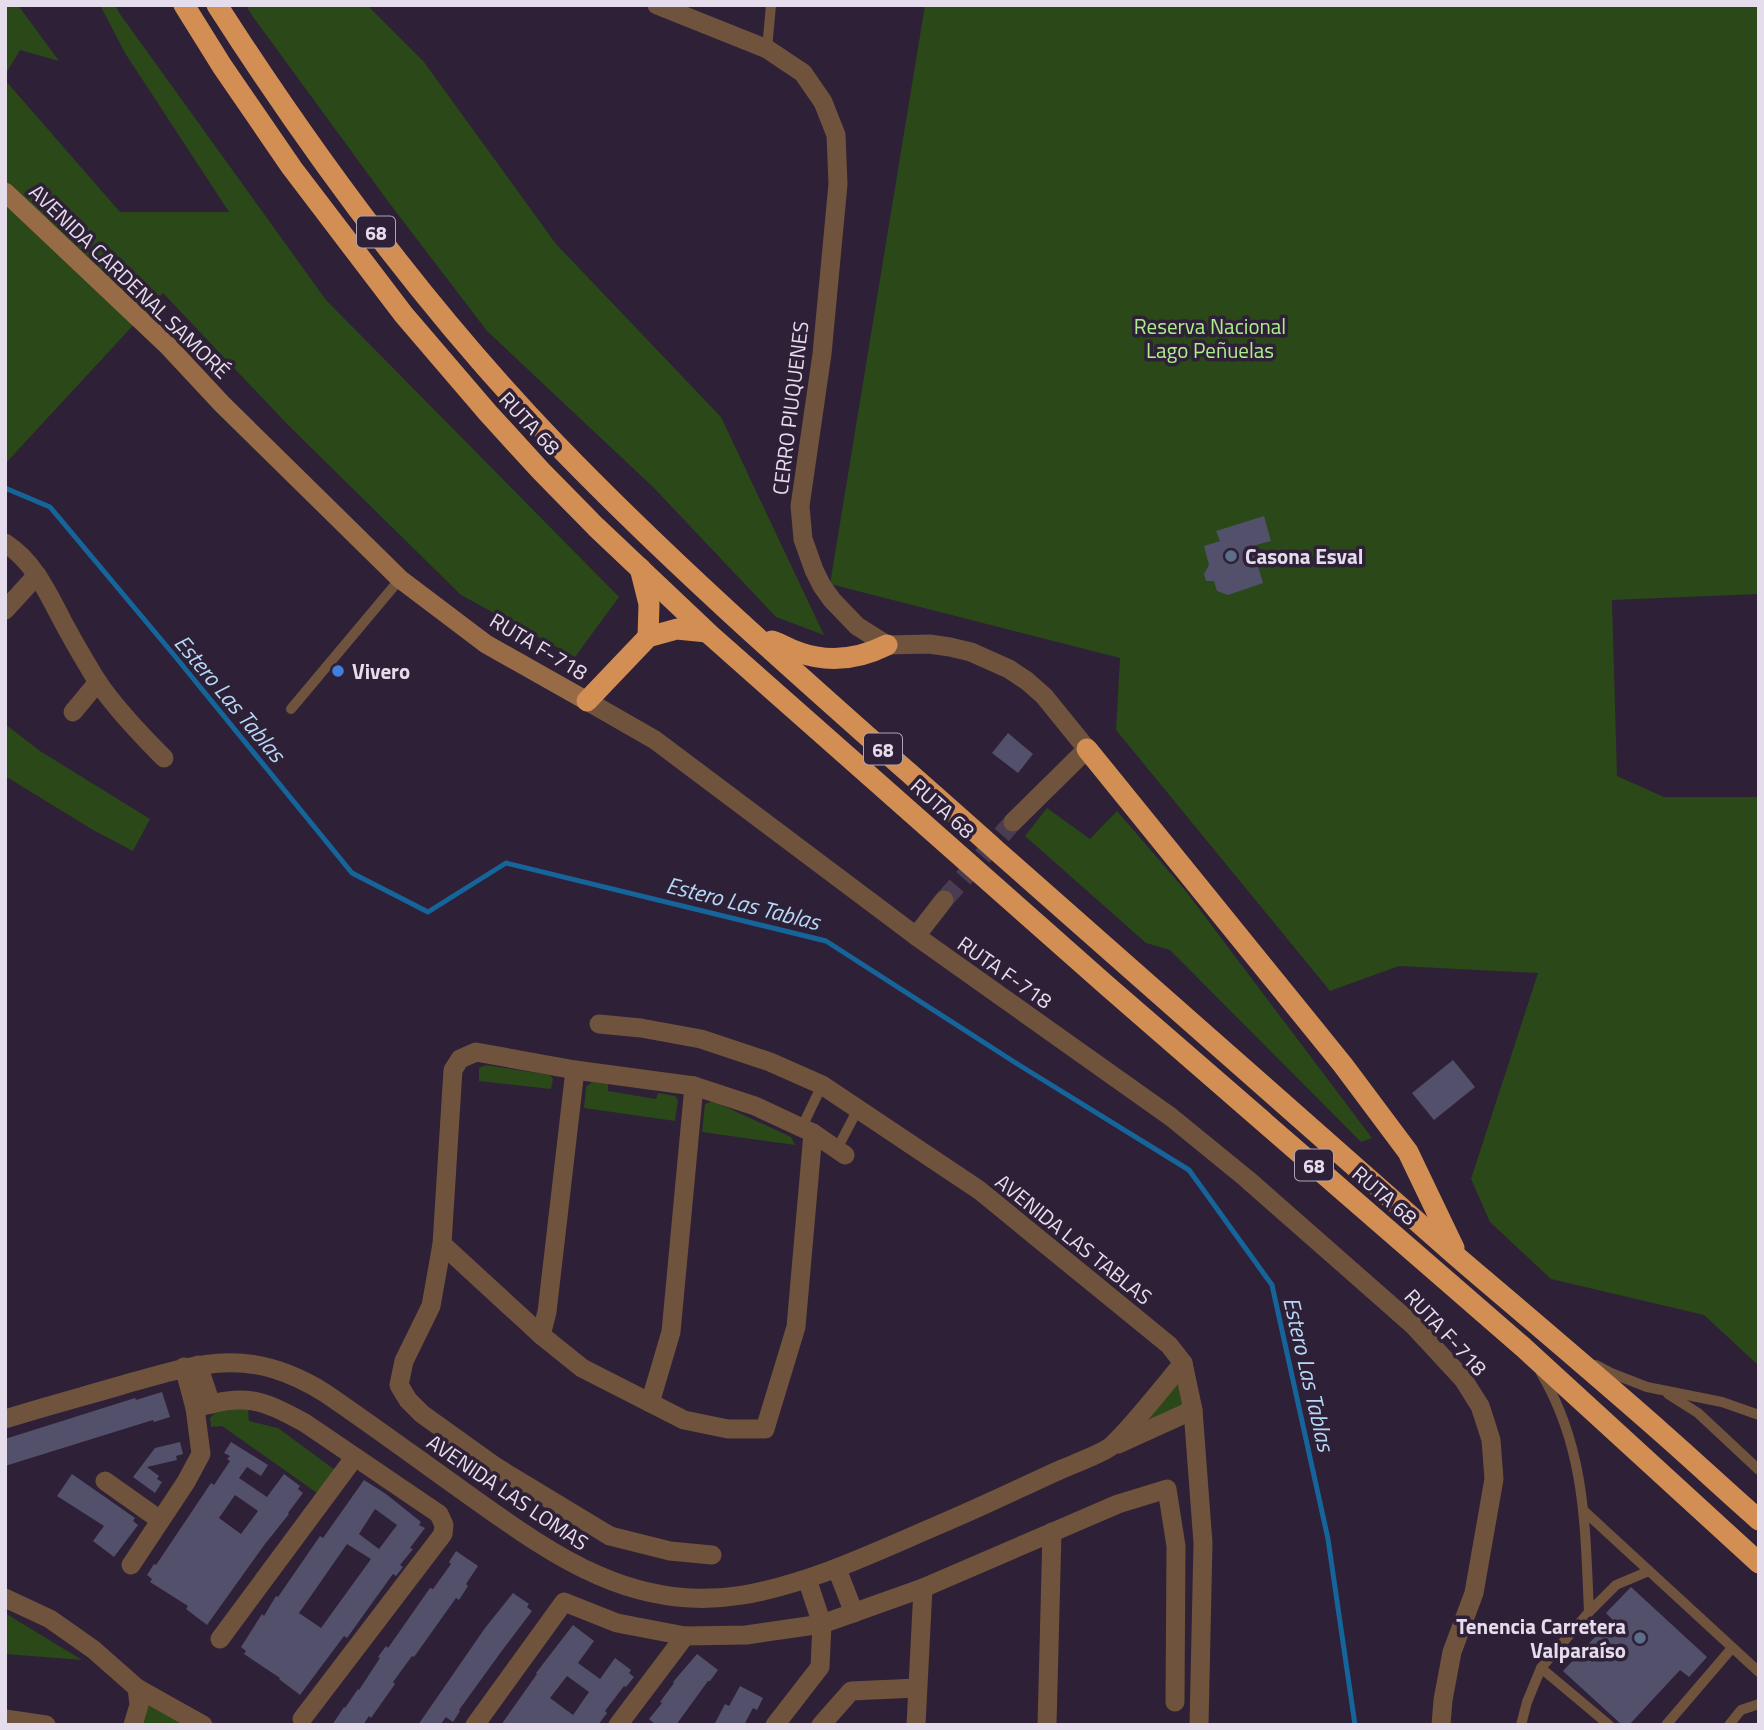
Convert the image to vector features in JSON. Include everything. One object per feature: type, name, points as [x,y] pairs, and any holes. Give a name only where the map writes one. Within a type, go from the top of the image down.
[{"type":"highway","name":"RUTA 68","points":[[184,5],[222,66],[292,167],[404,315],[445,365],[596,527],[707,632],[1105,984],[1522,1347],[1759,1563]]},
{"type":"highway","name":"RUTA 68","points":[[217,5],[309,142],[372,227],[466,344],[591,479],[658,545],[756,636],[1247,1073],[1759,1520]]},
{"type":"highway","points":[[639,566],[649,604],[648,637]]},
{"type":"highway","points":[[587,701],[648,637],[677,629],[707,632]]},
{"type":"highway","points":[[756,636],[823,658],[850,658],[887,645]]},
{"type":"highway","points":[[1087,749],[1343,1065],[1408,1152],[1458,1257]]},
{"type":"main road","name":"AVENIDA CARDENAL SAMORÉ","points":[[5,192],[167,345],[222,404]]},
{"type":"main road","name":"RUTA F-718","points":[[222,404],[400,579],[486,644],[587,701]]},
{"type":"street","name":"CERRO PIUQUENES","points":[[657,5],[767,49],[803,73],[823,102],[836,135],[838,184],[822,354],[800,506],[803,539],[814,570],[832,600],[857,626],[887,645]]},
{"type":"street","points":[[5,543],[31,565],[98,682],[133,728],[164,758]]},
{"type":"street","points":[[5,610],[37,575]]},
{"type":"street","points":[[887,645],[929,644],[950,647],[971,652],[1009,669],[1044,696],[1087,749],[1013,822]]},
{"type":"street","points":[[73,712],[98,682]]},
{"type":"street","name":"RUTA F-718","points":[[587,701],[654,740],[916,936],[1161,1110],[1236,1170],[1413,1325],[1463,1379],[1482,1413],[1491,1440],[1494,1479],[1474,1593],[1452,1652],[1440,1725]]},
{"type":"street","points":[[916,936],[944,900]]},
{"type":"street","name":"AVENIDA LAS TABLAS","points":[[599,1024],[701,1039],[770,1062],[822,1085],[979,1190],[1169,1345],[1183,1363]]},
{"type":"street","points":[[712,1555],[670,1551],[610,1536],[496,1467],[422,1413],[408,1400],[399,1385],[404,1361],[431,1306],[442,1244],[453,1070],[460,1059],[476,1052],[575,1070],[694,1086],[755,1106],[808,1130],[841,1152]]},
{"type":"street","points":[[541,1335],[547,1312],[575,1070]]},
{"type":"street","points":[[650,1403],[671,1332],[694,1086]]},
{"type":"street","points":[[442,1244],[541,1335],[582,1368],[684,1420],[728,1429],[765,1429],[796,1327],[808,1130]]},
{"type":"street","name":"AVENIDA LAS LOMAS","points":[[5,1419],[191,1366],[225,1362],[263,1366],[311,1384],[545,1549],[596,1576],[652,1592],[693,1598],[742,1595],[837,1569],[1193,1410]]},
{"type":"street","points":[[1183,1363],[1193,1410],[1203,1543],[1199,1725]]},
{"type":"street","name":"AVENIDA LAS LOMAS","points":[[1110,1447],[1183,1363]]},
{"type":"street","points":[[131,1564],[186,1482],[201,1454],[203,1406],[191,1366]]},
{"type":"street","points":[[203,1406],[242,1399],[263,1402],[305,1423],[439,1514],[444,1525],[443,1534],[302,1719]]},
{"type":"street","points":[[220,1639],[354,1458]]},
{"type":"street","points":[[104,1481],[160,1520]]},
{"type":"street","points":[[475,1725],[564,1602],[617,1623],[685,1636],[746,1635],[822,1624],[923,1588],[1118,1504],[1167,1489],[1177,1546],[1175,1702]]},
{"type":"street","points":[[1047,1725],[1052,1532]]},
{"type":"street","points":[[837,1569],[854,1613]]},
{"type":"street","points":[[775,1725],[820,1667],[822,1624],[807,1579]]},
{"type":"street","points":[[916,1725],[923,1588]]},
{"type":"street","points":[[5,1598],[50,1619],[93,1650],[137,1688],[203,1725]]},
{"type":"street","points":[[618,1725],[685,1636]]},
{"type":"street","points":[[132,1725],[139,1705],[137,1688]]},
{"type":"street","points":[[821,1725],[851,1691],[917,1688]]},
{"type":"street","points":[[5,1719],[46,1725]]},
{"type":"lane","points":[[767,49],[771,5]]},
{"type":"lane","points":[[291,709],[400,579]]},
{"type":"lane","points":[[808,1130],[822,1085]]},
{"type":"lane","points":[[841,1152],[858,1108]]},
{"type":"lane","points":[[1557,1341],[1611,1373],[1630,1381],[1664,1392],[1722,1402],[1759,1415]]},
{"type":"lane","points":[[1522,1347],[1548,1386],[1574,1452],[1584,1511],[1589,1612]]},
{"type":"lane","points":[[1664,1392],[1698,1413],[1759,1470]]},
{"type":"lane","points":[[1740,1503],[1759,1515]]},
{"type":"lane","points":[[1584,1511],[1759,1672]]},
{"type":"lane","points":[[1521,1725],[1541,1668],[1616,1585],[1649,1571]]},
{"type":"lane","points":[[1667,1725],[1732,1648]]},
{"type":"lane","points":[[1541,1668],[1609,1725]]},
{"type":"lane","points":[[1729,1725],[1741,1710],[1759,1704]]},
{"type":"green space","points":[[5,5],[18,5],[59,61],[20,50],[5,75]]},
{"type":"green space","points":[[100,5],[115,5],[326,300],[619,597],[575,657],[461,595],[288,425],[163,293],[5,464],[5,80],[120,212],[229,212],[125,53]]},
{"type":"green space","points":[[246,5],[367,5],[424,62],[556,244],[721,417],[824,635],[776,617],[653,487],[487,331],[387,200]]},
{"type":"green space","name":"Reserva Nacional Lago Peñuelas","points":[[925,5],[1759,5],[1759,594],[1612,600],[1617,776],[1664,797],[1759,797],[1759,1366],[1704,1315],[1551,1279],[1490,1222],[1471,1179],[1538,973],[1399,966],[1330,991],[1116,730],[1120,658],[830,584]]},
{"type":"green space","points":[[5,724],[40,751],[150,819],[133,851],[93,830],[5,776]]},
{"type":"green space","points":[[1047,808],[1090,839],[1117,811],[1185,890],[1372,1138],[1361,1142],[1170,950],[1146,943],[1025,836]]},
{"type":"green space","points":[[486,1065],[550,1075],[553,1079],[551,1089],[479,1081],[479,1068]]},
{"type":"green space","points":[[592,1082],[608,1084],[608,1091],[656,1099],[658,1093],[675,1096],[678,1100],[675,1121],[584,1108],[586,1087]]},
{"type":"green space","points":[[713,1101],[791,1137],[795,1145],[702,1132],[705,1104]]},
{"type":"green space","points":[[1176,1384],[1179,1384],[1184,1407],[1141,1428]]},
{"type":"green space","points":[[248,1408],[249,1421],[278,1428],[335,1470],[317,1493],[222,1426],[211,1427],[210,1418],[216,1412]]},
{"type":"green space","points":[[5,1613],[82,1660],[5,1654]]},
{"type":"green space","points":[[148,1704],[196,1725],[140,1725]]},
{"type":"building","name":"Casona Esval","points":[[1264,516],[1271,541],[1252,546],[1263,583],[1228,595],[1217,591],[1214,581],[1206,581],[1204,574],[1209,565],[1204,546],[1220,541],[1216,531]]},
{"type":"building","points":[[1008,733],[1033,754],[1018,773],[992,753]]},
{"type":"building","points":[[1453,1060],[1475,1087],[1434,1120],[1412,1093]]},
{"type":"building","points":[[162,1392],[170,1417],[5,1466],[5,1439]]},
{"type":"building","points":[[180,1442],[183,1454],[176,1456],[177,1460],[147,1467],[159,1476],[157,1479],[162,1482],[155,1493],[133,1477],[155,1448]]},
{"type":"building","points":[[231,1442],[268,1465],[261,1476],[247,1467],[239,1478],[267,1497],[284,1474],[300,1486],[298,1489],[303,1493],[207,1625],[186,1609],[188,1606],[150,1582],[152,1579],[147,1575],[211,1483],[214,1485],[230,1461],[227,1459],[230,1456],[224,1453]],"holes":[[[235,1495],[258,1511],[241,1534],[219,1518]]]},
{"type":"building","points":[[72,1474],[135,1518],[133,1521],[138,1525],[114,1557],[93,1541],[104,1526],[57,1496]]},
{"type":"building","points":[[364,1480],[386,1494],[425,1528],[400,1565],[403,1567],[396,1576],[393,1574],[347,1638],[344,1636],[300,1695],[244,1654],[246,1651],[241,1647],[320,1536],[323,1538]],"holes":[[[375,1509],[397,1525],[379,1549],[359,1534]],[[347,1544],[371,1559],[321,1628],[299,1613]]]},
{"type":"building","points":[[456,1551],[478,1566],[459,1600],[456,1598],[414,1657],[412,1656],[371,1718],[369,1716],[363,1725],[332,1725],[359,1690],[386,1646],[388,1648],[430,1588],[433,1589],[451,1564],[449,1562]]},
{"type":"building","name":"Tenencia Carretera Valparaíso","points":[[1631,1587],[1707,1657],[1689,1677],[1680,1670],[1629,1725],[1622,1725],[1563,1671],[1612,1619],[1606,1613]]},
{"type":"building","points":[[513,1593],[529,1604],[527,1607],[532,1611],[453,1722],[446,1717],[440,1725],[418,1725],[485,1628]]},
{"type":"building","points":[[573,1625],[594,1641],[578,1663],[600,1679],[615,1658],[631,1670],[629,1673],[634,1677],[605,1711],[607,1713],[598,1725],[501,1725]],"holes":[[[567,1676],[589,1692],[573,1715],[550,1698]]]},
{"type":"building","points":[[697,1654],[718,1670],[676,1725],[656,1725],[649,1719],[662,1703],[660,1702],[673,1682]]},
{"type":"building","points":[[740,1686],[763,1698],[757,1710],[753,1708],[744,1725],[714,1725],[725,1704],[729,1706]]},
{"type":"waterway","name":"Estero Las Tablas","points":[[5,488],[50,507],[352,873],[428,912],[506,863],[826,941],[1189,1170],[1272,1285],[1328,1539],[1355,1725]]},
{"type":"tunnel","points":[[944,900],[1013,822]]},
{"type":"place","name":"Casona Esval","points":[[1231,556]]},
{"type":"place","name":"Vivero","points":[[338,671]]},
{"type":"place","name":"Tenencia Carretera Valparaíso","points":[[1640,1638]]}]
